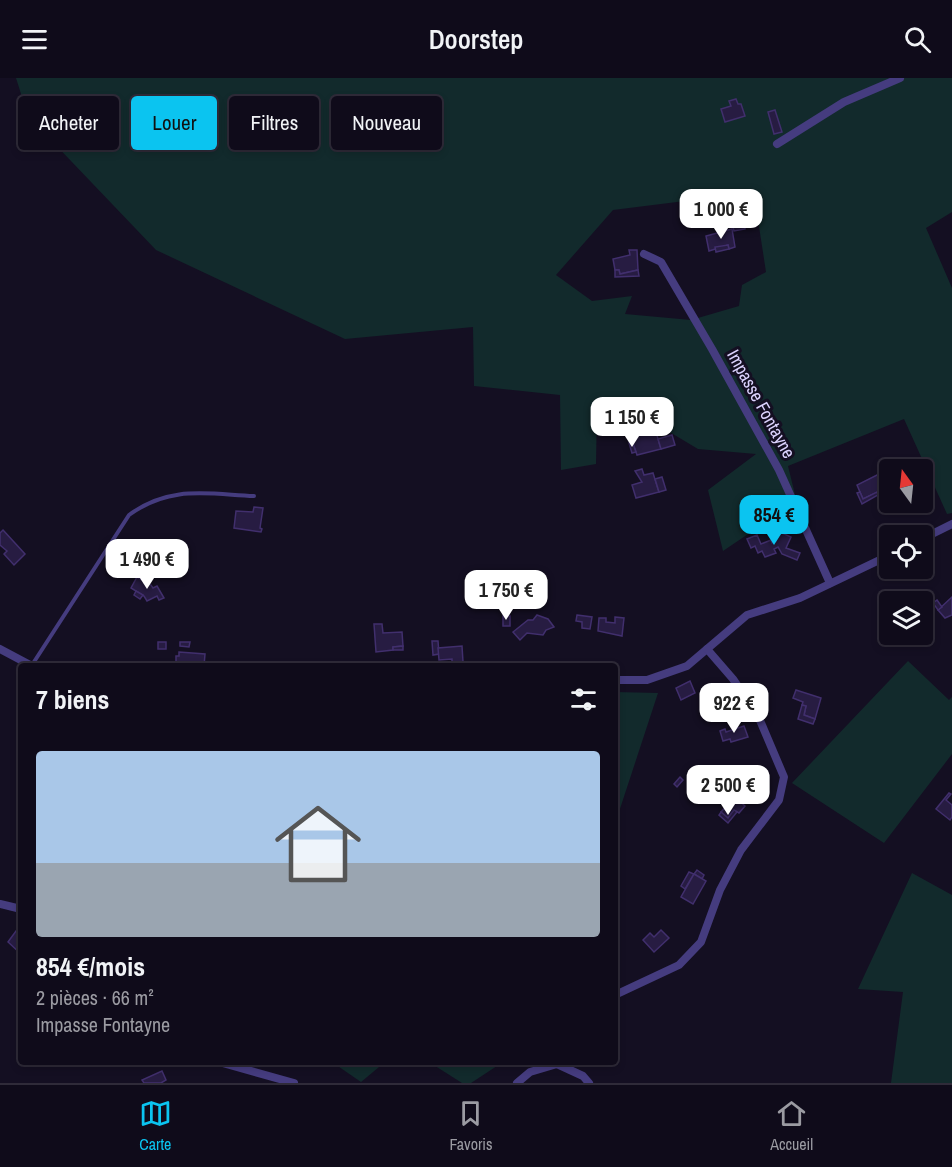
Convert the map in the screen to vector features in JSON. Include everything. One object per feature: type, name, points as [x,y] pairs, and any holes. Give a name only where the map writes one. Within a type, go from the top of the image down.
[{"type":"street","points":[[777,144],[843,102],[900,78]]},
{"type":"street","name":"Impasse Fontayne","points":[[644,254],[661,262],[712,349],[778,470],[830,583]]},
{"type":"street","points":[[933,534],[952,524]]},
{"type":"street","points":[[618,680],[647,680],[687,666],[747,615],[800,598],[879,560]]},
{"type":"street","points":[[0,649],[26,663]]},
{"type":"street","points":[[618,994],[679,965],[701,942],[720,890],[741,850],[778,800],[784,777],[759,718],[734,679],[707,649]]},
{"type":"street","points":[[0,904],[18,908]]},
{"type":"street","points":[[230,1065],[294,1083]]},
{"type":"street","points":[[517,1083],[530,1072],[551,1065]]},
{"type":"street","points":[[561,1065],[583,1076],[589,1083]]},
{"type":"lane","points":[[34,663],[129,515],[144,504],[182,492],[254,496]]},
{"type":"green space","points":[[16,78],[952,78],[952,212],[926,228],[952,288],[952,513],[947,514],[933,483],[933,459],[922,459],[904,419],[788,466],[803,527],[763,524],[723,551],[708,490],[756,454],[698,449],[638,413],[597,409],[596,464],[561,470],[560,395],[474,386],[473,327],[345,339],[156,250],[60,150],[119,150],[119,96],[22,96]],"holes":[[[693,200],[758,220],[766,272],[742,285],[739,306],[691,320],[625,314],[632,296],[592,301],[556,275],[613,210]]]},
{"type":"green space","points":[[908,661],[949,700],[952,697],[952,754],[884,843],[792,783]]},
{"type":"green space","points":[[618,692],[658,693],[618,815]]},
{"type":"green space","points":[[912,873],[952,895],[952,1083],[891,1083],[903,992],[858,989]]},
{"type":"green space","points":[[336,1065],[381,1065],[361,1082]]},
{"type":"green space","points":[[434,1065],[498,1065],[471,1083],[462,1083]]},
{"type":"building","points":[[736,99],[738,104],[741,104],[745,116],[725,122],[721,109],[731,106],[729,101]]},
{"type":"building","points":[[775,110],[782,132],[774,134],[768,112]]},
{"type":"building","points":[[743,216],[745,229],[734,231],[732,223],[740,221],[740,217]]},
{"type":"building","points":[[732,229],[735,247],[729,249],[728,245],[709,251],[706,236]]},
{"type":"building","points":[[728,245],[729,249],[716,252],[715,247]]},
{"type":"building","points":[[629,250],[637,250],[638,270],[620,274],[619,270],[615,270],[613,259],[630,255]]},
{"type":"building","points":[[615,270],[619,270],[620,274],[638,270],[639,276],[615,277]]},
{"type":"building","points":[[647,426],[649,433],[642,435],[640,427]]},
{"type":"building","points":[[640,427],[642,435],[656,432],[661,449],[637,455],[629,431]]},
{"type":"building","points":[[672,435],[675,445],[661,449],[658,439]]},
{"type":"building","points":[[632,442],[636,452],[632,453],[629,443]]},
{"type":"building","points":[[642,469],[644,475],[653,473],[659,492],[636,498],[632,485],[642,482],[635,471]]},
{"type":"building","points":[[879,474],[879,492],[863,499],[857,485]]},
{"type":"building","points":[[662,477],[666,490],[659,492],[655,479]]},
{"type":"building","points":[[860,492],[863,499],[877,492],[878,495],[862,504],[857,493]]},
{"type":"building","points":[[254,507],[263,508],[261,532],[234,528],[236,511],[253,512]]},
{"type":"building","points":[[3,530],[25,554],[14,565],[4,554],[7,551],[0,545],[0,533]]},
{"type":"building","points":[[780,532],[791,537],[786,548],[800,553],[797,560],[782,554],[778,547],[774,549],[776,553],[765,557],[762,551],[758,553],[755,546],[751,548],[747,539],[757,535],[761,544],[771,540],[772,543],[776,541]]},
{"type":"building","points":[[137,577],[153,588],[157,586],[164,598],[159,600],[157,596],[147,601],[144,596],[131,588]]},
{"type":"building","points":[[136,591],[143,595],[140,599],[134,595]]},
{"type":"building","points":[[952,597],[952,615],[945,618],[938,610]]},
{"type":"building","points":[[937,600],[942,607],[938,610],[933,603]]},
{"type":"building","points":[[537,615],[548,619],[554,627],[546,630],[543,635],[527,633],[520,640],[513,632]]},
{"type":"building","points":[[577,615],[592,617],[590,629],[582,628],[582,622],[576,621]]},
{"type":"building","points":[[503,616],[510,616],[510,626],[503,626]]},
{"type":"building","points":[[615,617],[624,618],[622,636],[598,631],[599,618],[606,618],[606,622],[615,623]]},
{"type":"building","points":[[374,624],[382,624],[383,633],[402,632],[403,646],[376,652]]},
{"type":"building","points":[[432,641],[438,641],[439,654],[433,655]]},
{"type":"building","points":[[158,642],[166,642],[166,649],[158,649]]},
{"type":"building","points":[[180,642],[190,642],[189,647],[180,646]]},
{"type":"building","points":[[403,646],[403,650],[393,650],[393,647]]},
{"type":"building","points":[[462,646],[463,662],[452,663],[452,659],[439,660],[438,648]]},
{"type":"building","points":[[179,652],[205,654],[204,663],[176,663],[176,656],[179,656]]},
{"type":"building","points":[[690,681],[695,693],[681,700],[676,688]]},
{"type":"building","points":[[796,690],[821,698],[815,719],[804,715],[806,706],[802,705],[803,702],[793,698]]},
{"type":"building","points":[[802,705],[806,706],[804,715],[815,719],[813,724],[798,719]]},
{"type":"building","points":[[744,726],[748,737],[731,742],[730,739],[723,741],[720,731],[725,729],[726,732]]},
{"type":"building","points":[[680,777],[683,780],[677,787],[674,784]]},
{"type":"building","points":[[949,793],[951,794],[946,800],[952,805],[950,820],[936,809]]},
{"type":"building","points":[[735,797],[745,806],[739,813],[734,810],[728,818],[721,812]]},
{"type":"building","points":[[734,810],[737,812],[728,823],[719,815],[721,812],[728,818]]},
{"type":"building","points":[[697,870],[704,875],[702,879],[694,874]]},
{"type":"building","points":[[689,872],[694,874],[685,889],[681,886]]},
{"type":"building","points":[[694,874],[706,881],[693,904],[681,897]]},
{"type":"building","points":[[661,930],[669,938],[654,952],[643,940],[650,933],[654,937]]},
{"type":"building","points":[[16,931],[18,933],[18,951],[8,942]]},
{"type":"building","points":[[162,1071],[166,1080],[161,1083],[144,1083],[142,1080]]}]
